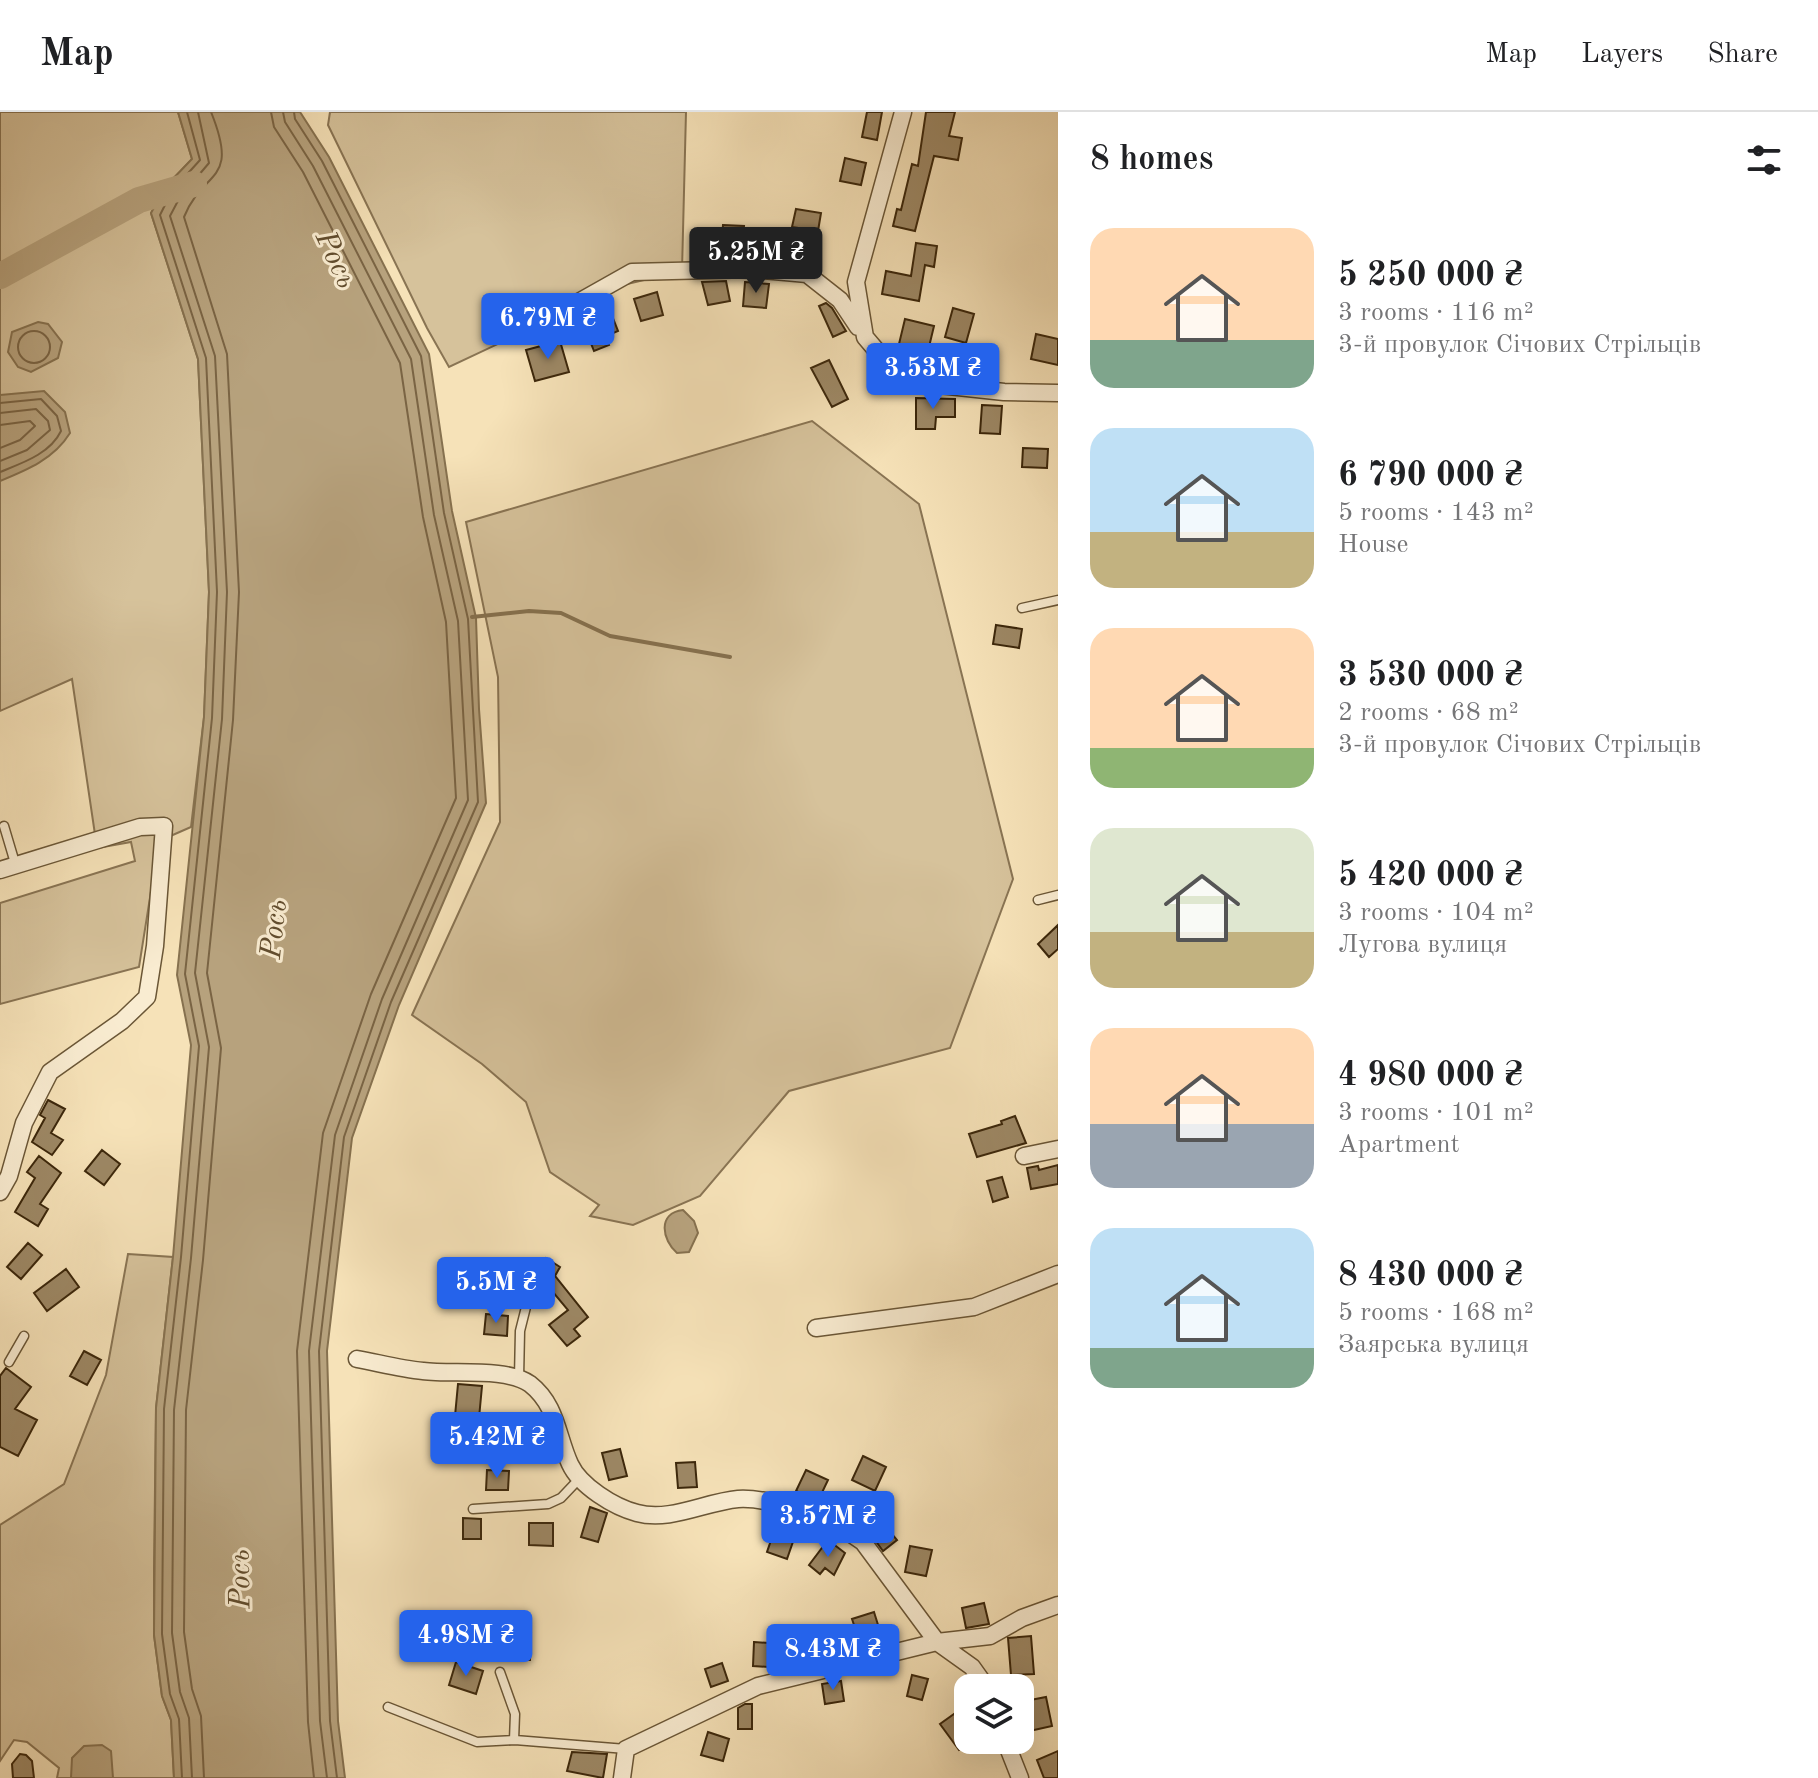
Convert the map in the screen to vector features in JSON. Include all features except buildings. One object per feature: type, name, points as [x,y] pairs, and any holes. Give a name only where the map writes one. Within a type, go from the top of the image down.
[{"type":"street","points":[[865,337],[856,282],[903,112]]},
{"type":"street","points":[[545,321],[632,272],[752,269],[807,274],[840,300],[865,337],[899,377],[921,383],[991,391],[1058,393]]},
{"type":"street","points":[[0,1192],[9,1176],[24,1123],[50,1072],[122,1021],[147,997],[155,946],[164,826],[140,827],[7,867]]},
{"type":"street","points":[[1024,1156],[1058,1149]]},
{"type":"street","points":[[816,1328],[974,1307],[1058,1274]]},
{"type":"street","points":[[357,1359],[420,1371],[500,1374],[519,1378],[531,1385],[546,1402],[557,1422],[570,1466],[595,1492],[638,1514],[669,1514],[738,1499],[763,1500],[793,1508],[851,1534],[863,1542],[937,1642],[977,1674]]},
{"type":"street","points":[[622,1778],[626,1749],[758,1686],[937,1642],[990,1636],[1022,1618],[1058,1605]]},
{"type":"street","points":[[1011,1754],[1020,1778]]},
{"type":"lane","points":[[1022,608],[1058,600]]},
{"type":"lane","points":[[4,826],[7,867]]},
{"type":"lane","points":[[1038,900],[1058,895]]},
{"type":"lane","points":[[519,1378],[520,1331],[526,1307]]},
{"type":"lane","points":[[9,1362],[24,1336]]},
{"type":"lane","points":[[473,1509],[548,1504],[561,1498],[581,1478]]},
{"type":"lane","points":[[500,1672],[515,1714],[514,1740]]},
{"type":"lane","points":[[388,1707],[477,1742],[514,1740],[626,1749]]},
{"type":"shaded area","points":[[0,112],[178,112],[192,159],[166,186],[151,213],[198,359],[209,592],[204,717],[191,827],[159,841],[139,967],[0,1004],[0,903],[135,861],[131,842],[97,848],[72,679],[0,711]]},
{"type":"shaded area","points":[[330,112],[686,112],[682,271],[623,285],[449,367],[328,125]]},
{"type":"shaded area","points":[[812,421],[919,504],[1013,879],[950,1048],[789,1091],[700,1196],[633,1225],[590,1216],[599,1205],[550,1172],[526,1102],[482,1064],[412,1015],[500,822],[498,677],[466,522]]},
{"type":"shaded area","points":[[128,1254],[173,1257],[156,1408],[154,1635],[162,1696],[171,1720],[174,1778],[57,1778],[59,1768],[27,1742],[14,1740],[0,1761],[0,1525],[64,1484],[106,1375]]},
{"type":"water","name":"Рось","points":[[178,112],[300,112],[329,157],[429,354],[452,511],[476,618],[486,803],[399,1005],[352,1138],[327,1351],[338,1721],[345,1778],[174,1778],[171,1720],[162,1696],[154,1635],[156,1408],[173,1257],[191,1045],[177,975],[204,717],[209,592],[198,359],[151,213],[166,186],[192,159]]},
{"type":"water","points":[[38,322],[48,324],[62,342],[58,358],[31,372],[18,367],[8,352],[12,332]]},
{"type":"water","points":[[44,391],[65,412],[70,433],[48,457],[0,481],[0,395]]},
{"type":"water","points":[[683,1210],[694,1221],[698,1233],[689,1252],[677,1253],[668,1241],[665,1228],[669,1216]]},
{"type":"water","points":[[102,1745],[111,1751],[113,1778],[71,1778],[72,1758],[84,1746]]},
{"type":"waterway","points":[[0,276],[139,200],[194,184]]},
{"type":"waterway","points":[[472,617],[529,611],[561,613],[610,636],[730,657]]}]
